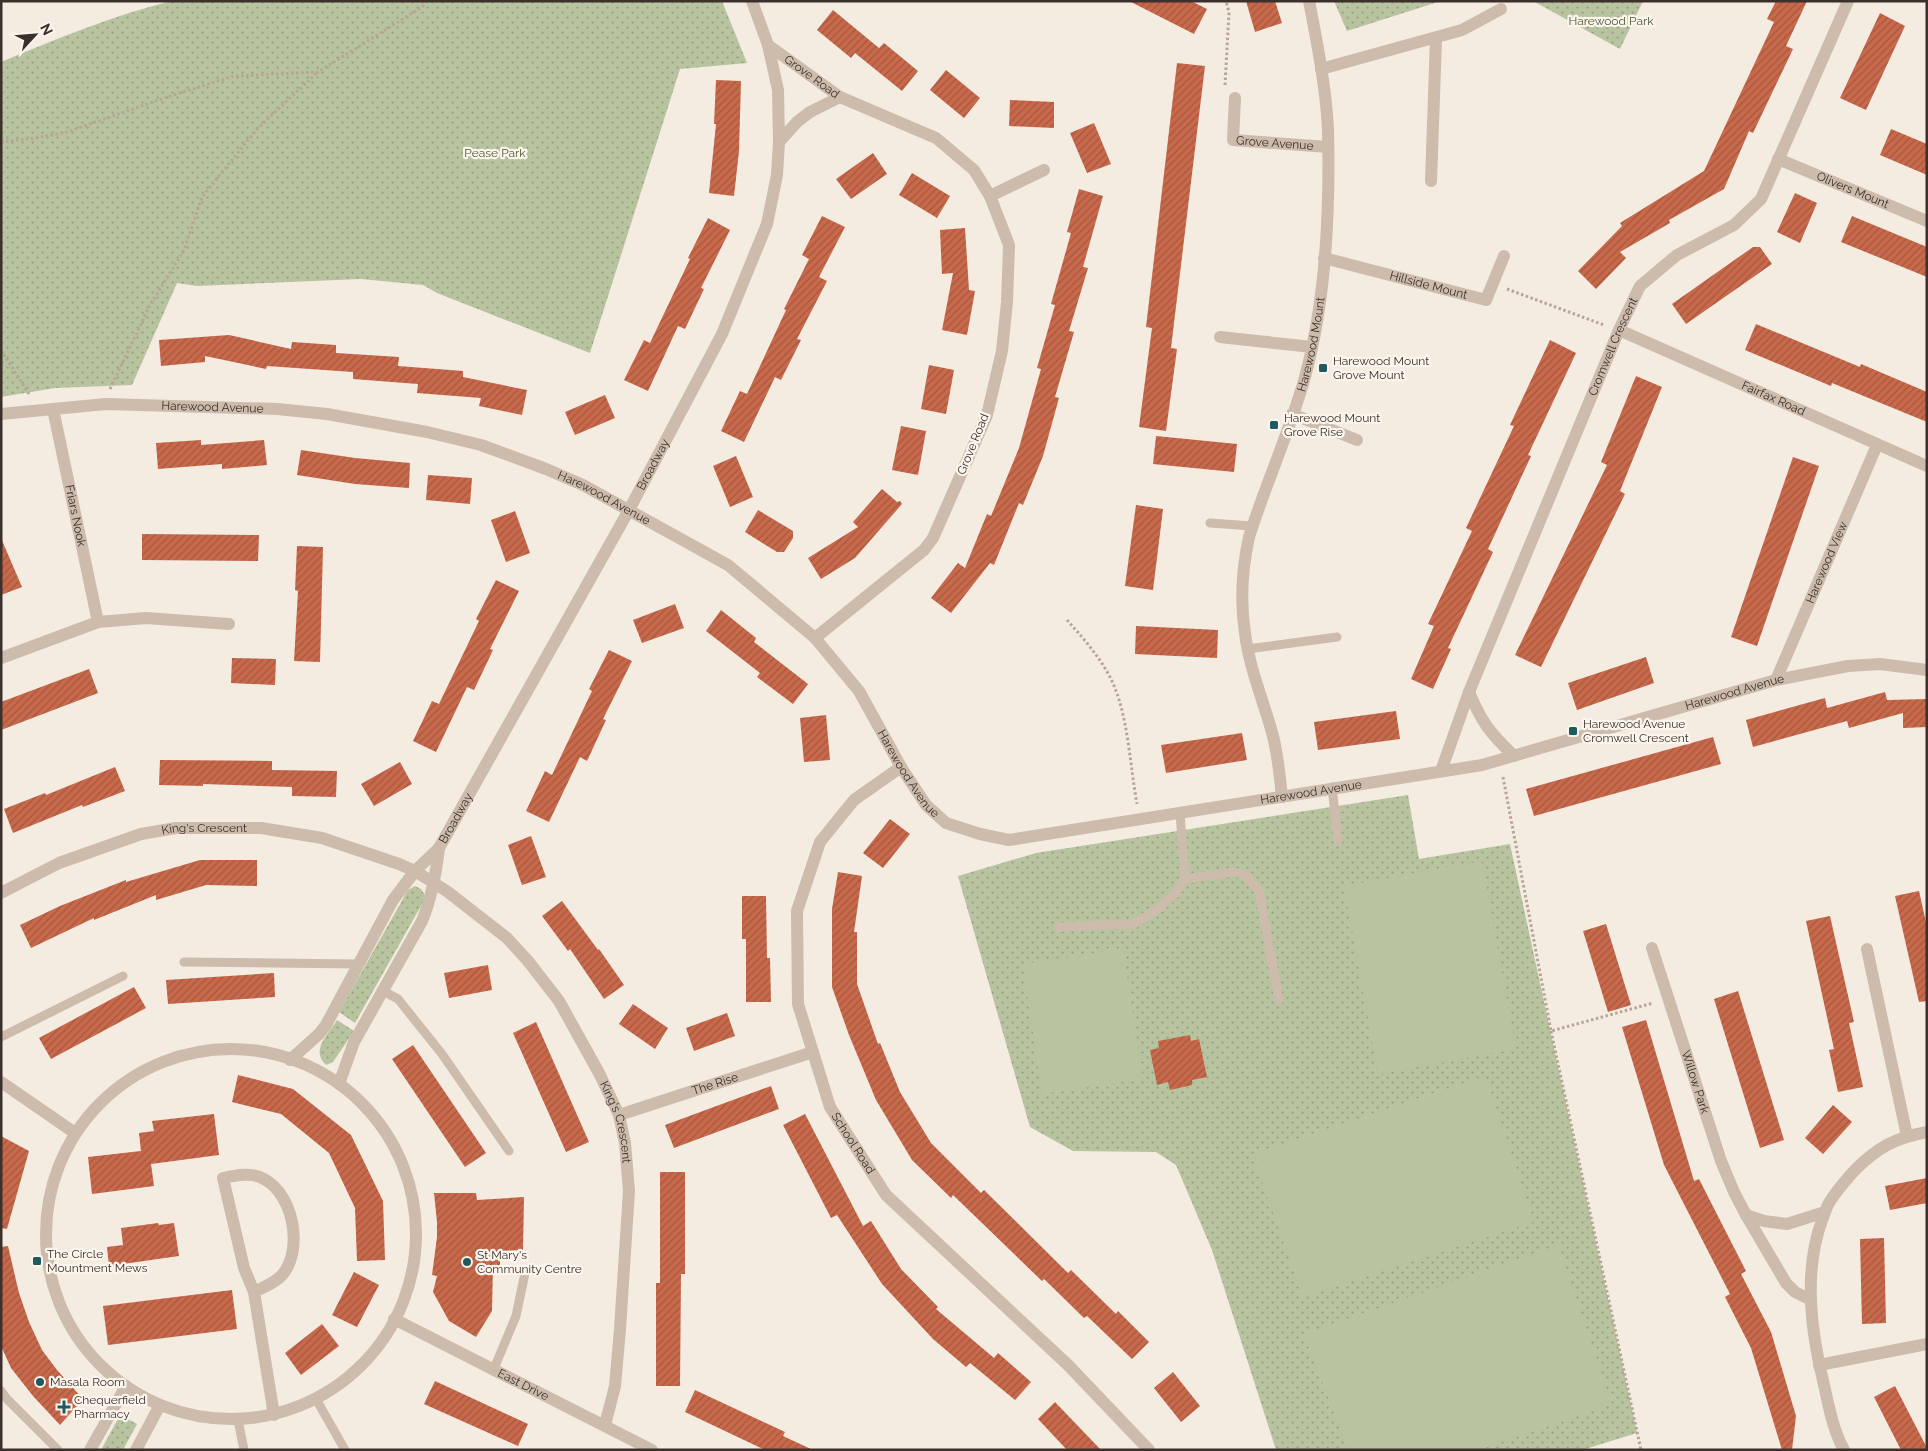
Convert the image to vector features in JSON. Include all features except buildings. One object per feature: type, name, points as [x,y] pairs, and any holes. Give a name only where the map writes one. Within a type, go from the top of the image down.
[{"type":"street","points":[[752,1],[768,45]]},
{"type":"street","name":"Harewood Mount","points":[[1282,797],[1274,738],[1244,632],[1242,596],[1244,558],[1252,526],[1292,414],[1312,347],[1324,258],[1328,127],[1309,1]]},
{"type":"street","name":"Cromwell Crescent","points":[[1441,771],[1469,692],[1619,330],[1640,286],[1677,255],[1734,225],[1761,199],[1848,1]]},
{"type":"street","points":[[1320,69],[1436,39],[1462,30],[1501,9]]},
{"type":"street","points":[[1430,181],[1436,39]]},
{"type":"street","name":"Grove Road","points":[[768,45],[840,97],[936,138],[974,170],[990,196],[1009,245],[1007,302],[1002,351],[986,414],[933,538],[924,550],[815,638]]},
{"type":"street","name":"Broadway","points":[[290,1060],[326,1026],[393,900],[415,871],[439,848],[629,510],[726,325],[768,224],[777,175],[780,142],[778,90],[768,45]]},
{"type":"street","points":[[780,142],[796,122],[810,112],[840,97]]},
{"type":"street","name":"Grove Avenue","points":[[1235,98],[1233,140],[1328,147]]},
{"type":"street","name":"Olivers Mount","points":[[1778,159],[1927,221]]},
{"type":"street","points":[[990,196],[1044,170]]},
{"type":"street","name":"Hillside Mount","points":[[1324,258],[1486,300],[1504,256]]},
{"type":"street","name":"Fairfax Road","points":[[1619,330],[1927,466]]},
{"type":"street","points":[[1220,337],[1312,347]]},
{"type":"street","name":"Harewood Avenue","points":[[1,414],[106,404],[277,409],[327,414],[427,432],[481,445],[546,469],[583,485],[728,565],[815,638],[858,692],[901,767],[926,805],[946,823],[980,834],[1010,840],[1500,761],[1776,680],[1848,666],[1880,664],[1927,670]]},
{"type":"street","name":"Friars Nook","points":[[53,408],[98,622]]},
{"type":"street","points":[[1292,414],[1357,440]]},
{"type":"street","name":"Harewood View","points":[[1776,680],[1877,445]]},
{"type":"street","points":[[1,658],[98,622],[146,618],[229,624]]},
{"type":"street","points":[[1469,692],[1480,717],[1492,735],[1514,756]]},
{"type":"street","name":"School Road","points":[[901,767],[854,800],[820,842],[797,911],[798,1004],[830,1108],[886,1195],[1068,1365],[1149,1450]]},
{"type":"street","name":"King's Crescent","points":[[1,893],[59,863],[141,834],[176,828],[260,828],[322,838],[415,871],[484,919],[507,938],[528,961],[559,1002],[599,1073],[619,1116],[625,1143],[629,1191],[615,1386],[605,1426]]},
{"type":"street","name":"Broadway","points":[[339,1084],[354,1042],[422,921],[435,884],[439,848]]},
{"type":"street","name":"Willow Park","points":[[1652,948],[1721,1161],[1734,1192],[1786,1283],[1795,1292],[1811,1300]]},
{"type":"street","points":[[1867,950],[1907,1136]]},
{"type":"street","points":[[226,1048],[272,1053],[290,1060],[314,1068],[352,1093],[382,1126],[404,1166],[415,1210],[415,1255],[404,1299],[384,1340],[354,1373],[316,1399],[274,1415],[238,1420],[201,1417],[160,1405],[126,1386],[104,1369],[79,1341],[61,1309],[50,1274],[45,1238],[48,1201],[58,1165],[75,1133],[104,1098],[140,1072],[182,1054],[226,1048]]},
{"type":"street","name":"The Rise","points":[[619,1116],[813,1052]]},
{"type":"street","points":[[2,1084],[75,1133]]},
{"type":"street","points":[[1837,1446],[1819,1365],[1811,1314],[1814,1255],[1818,1232],[1828,1204],[1847,1179],[1869,1156],[1888,1142],[1927,1132]]},
{"type":"street","points":[[254,1292],[282,1276],[290,1264],[295,1246],[294,1231],[289,1214],[280,1194],[274,1186],[255,1175],[238,1175],[223,1178],[244,1268],[254,1292],[274,1415]]},
{"type":"street","points":[[1746,1215],[1764,1221],[1787,1224],[1825,1212]]},
{"type":"street","name":"East Drive","points":[[394,1319],[493,1371],[652,1450]]},
{"type":"street","points":[[1819,1365],[1927,1344]]},
{"type":"street","points":[[90,1450],[126,1386]]},
{"type":"street","points":[[136,1450],[160,1405]]},
{"type":"lane","points":[[1210,523],[1252,526]]},
{"type":"lane","points":[[1248,649],[1337,637]]},
{"type":"lane","points":[[1332,788],[1338,841]]},
{"type":"lane","points":[[1059,927],[1134,924],[1159,908],[1174,894],[1185,879],[1180,814]]},
{"type":"lane","points":[[1185,879],[1234,872],[1245,874],[1259,892],[1279,1000]]},
{"type":"lane","points":[[184,962],[359,964]]},
{"type":"lane","points":[[1,1037],[123,976]]},
{"type":"lane","points":[[383,991],[398,999],[442,1054],[510,1151]]},
{"type":"lane","points":[[493,1371],[516,1316],[525,1273]]},
{"type":"lane","points":[[1,1391],[7,1400],[58,1450]]},
{"type":"lane","points":[[316,1399],[345,1450]]},
{"type":"lane","points":[[238,1420],[244,1450]]},
{"type":"path","points":[[106,404],[111,385],[149,307],[184,250],[202,197],[258,128],[318,72],[422,7],[427,1]]},
{"type":"path","points":[[1226,1],[1229,12],[1224,99],[1235,98]]},
{"type":"path","points":[[1,142],[67,132],[234,76],[318,72]]},
{"type":"path","points":[[1493,283],[1619,330]]},
{"type":"path","points":[[1,350],[31,396],[33,410]]},
{"type":"path","points":[[1067,620],[1089,645],[1111,679],[1122,709],[1139,820]]},
{"type":"path","points":[[1500,761],[1551,1030],[1641,1450]]},
{"type":"path","points":[[1551,1030],[1668,999]]},
{"type":"green space","name":"Pease Park","points":[[172,1],[722,1],[747,63],[680,69],[590,353],[437,293],[423,285],[361,279],[197,286],[177,283],[132,385],[55,388],[1,397],[1,62],[107,20]]},
{"type":"green space","points":[[1334,1],[1441,1],[1347,31]]},
{"type":"green space","name":"Harewood Park","points":[[1533,1],[1643,1],[1620,49]]},
{"type":"green space","points":[[1408,795],[1419,859],[1510,844],[1637,1433],[1582,1450],[1276,1450],[1212,1250],[1176,1165],[1156,1152],[1073,1151],[1030,1127],[958,876],[1036,853]]},
{"type":"green space","points":[[1482,861],[1516,1049],[1378,1074],[1344,886]]},
{"type":"green space","points":[[415,886],[421,889],[426,897],[355,1023],[339,1012],[408,890]]},
{"type":"green space","points":[[1123,949],[1143,1079],[1042,1094],[1023,964]]},
{"type":"green space","points":[[337,1020],[354,1031],[333,1062],[326,1065],[320,1054],[320,1048]]},
{"type":"green space","points":[[1485,1076],[1534,1222],[1303,1297],[1252,1154]]},
{"type":"green space","points":[[1558,1245],[1612,1404],[1479,1450],[1348,1450],[1304,1334]]},
{"type":"green space","points":[[120,1415],[137,1424],[123,1450],[101,1450]]},
{"type":"place","name":"Harewood Mount Grove Mount","points":[[1323,368]]},
{"type":"place","name":"Harewood Mount Grove Rise","points":[[1274,425]]},
{"type":"place","name":"Harewood Avenue Cromwell Crescent","points":[[1573,731]]},
{"type":"place","name":"The Circle Mountment Mews","points":[[37,1261]]},
{"type":"place","name":"St Mary's Community Centre","points":[[467,1262]]},
{"type":"place","name":"Masala Room","points":[[40,1382]]},
{"type":"place","name":"Chequerfield Pharmacy","points":[[64,1407]]}]
